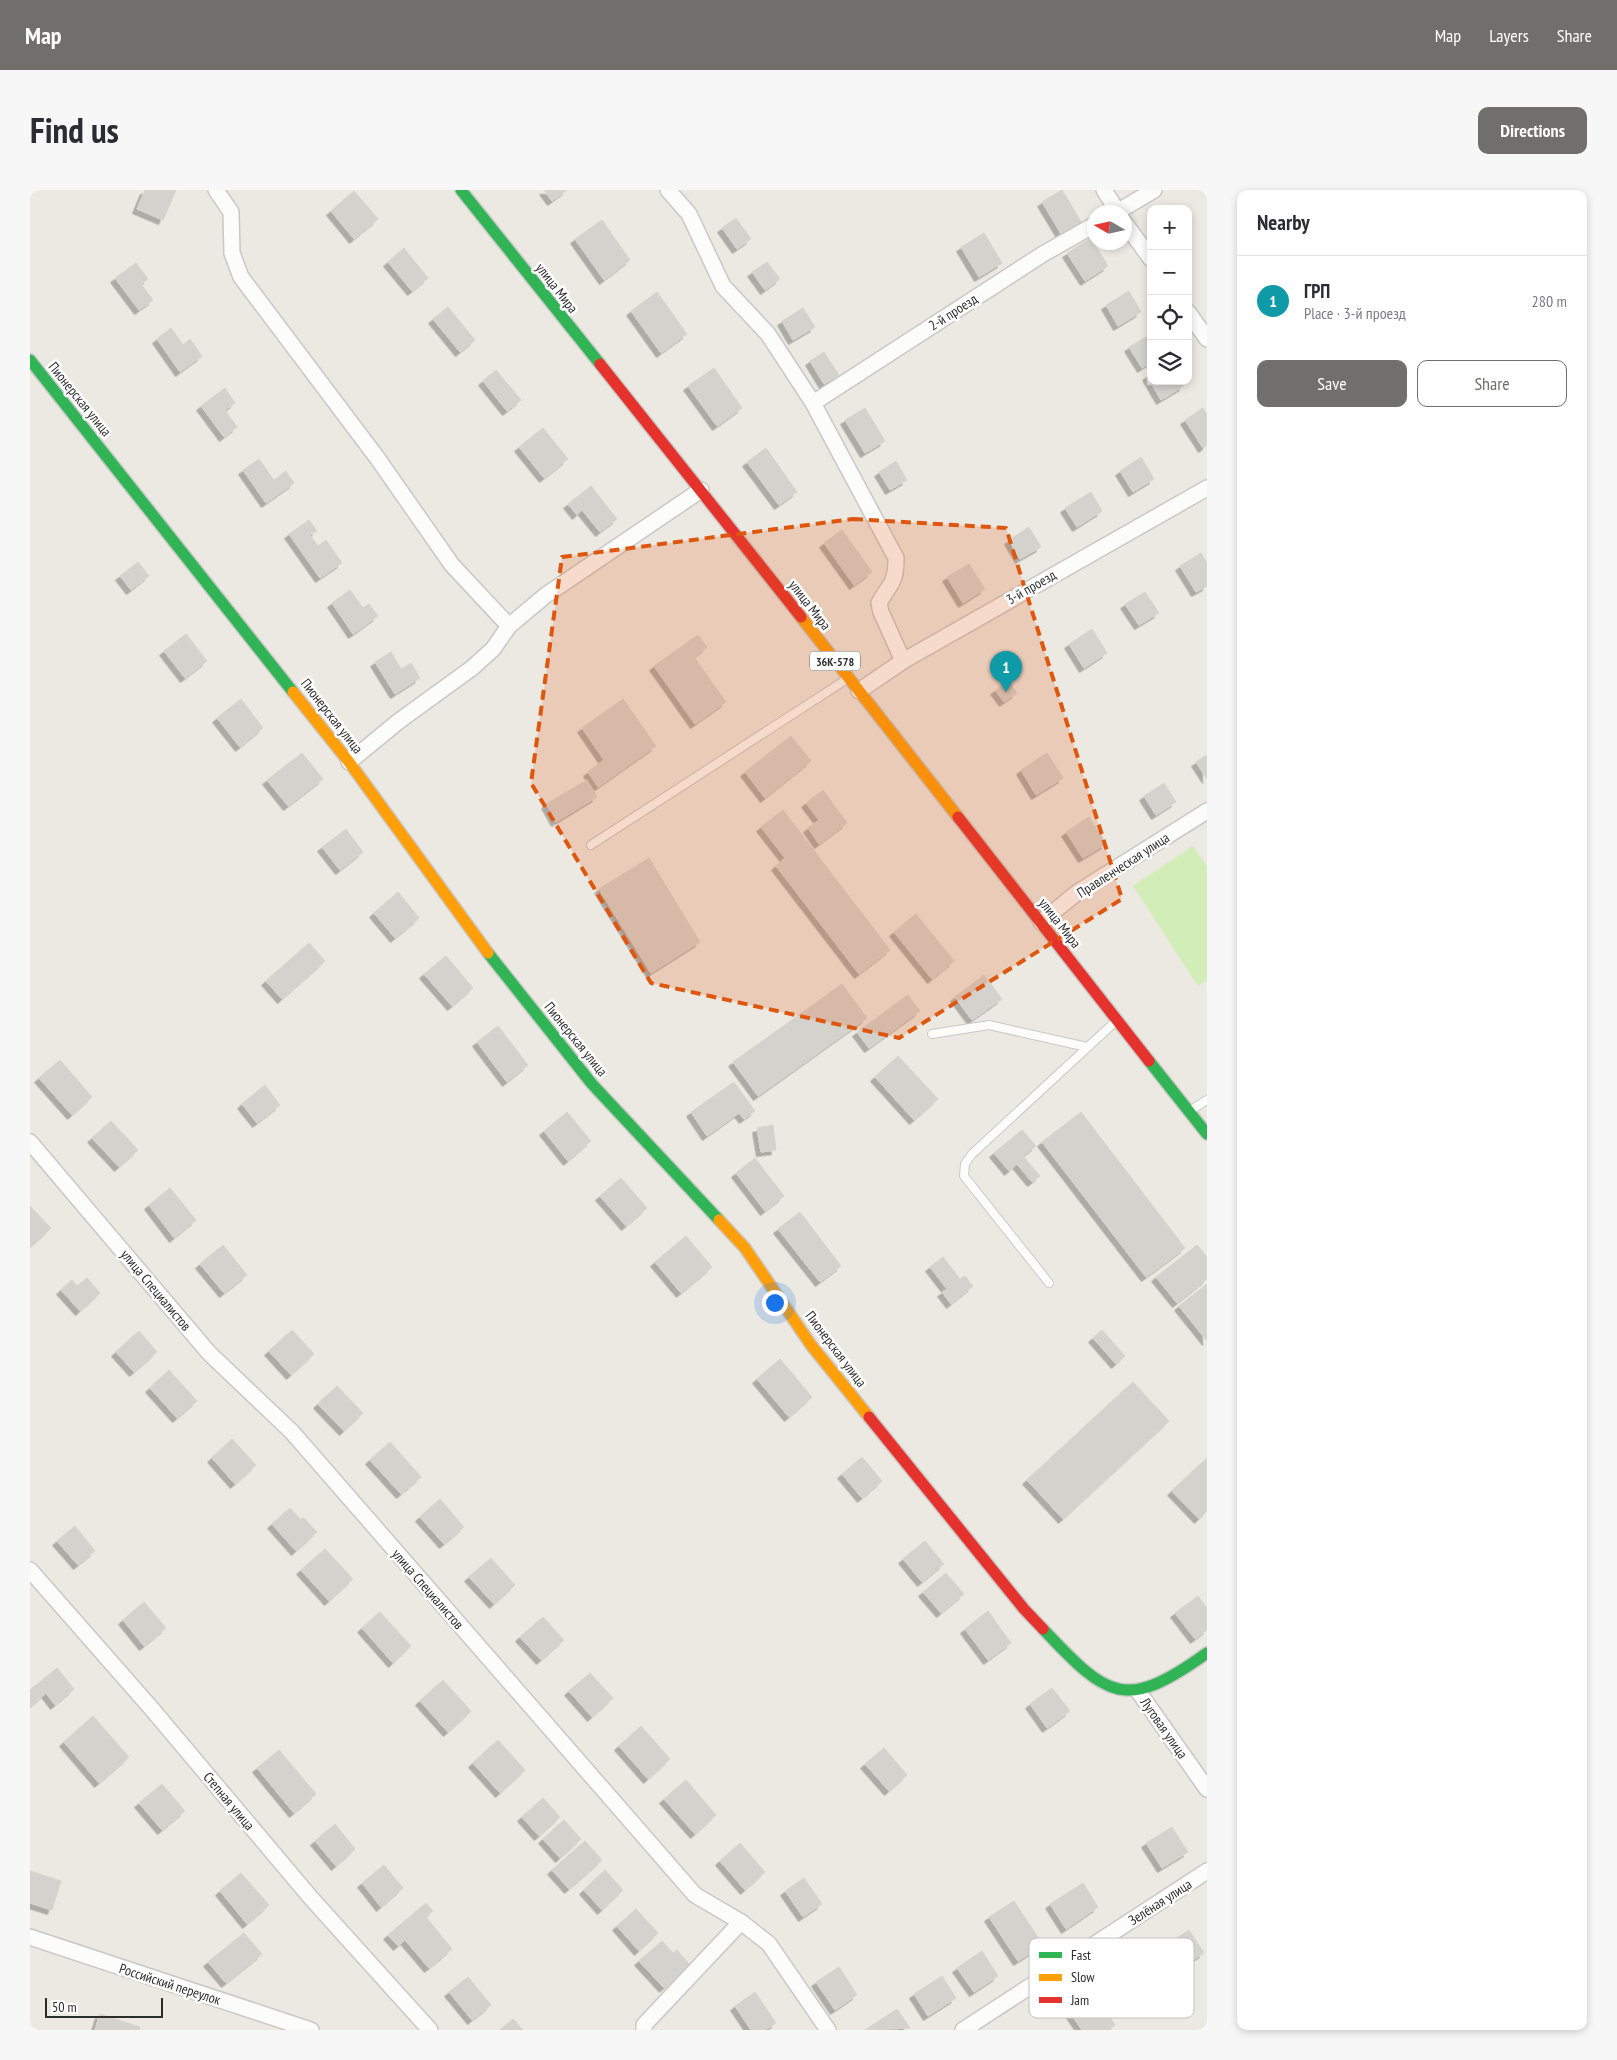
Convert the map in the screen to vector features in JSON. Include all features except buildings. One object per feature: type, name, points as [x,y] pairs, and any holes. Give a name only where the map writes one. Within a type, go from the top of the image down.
[{"type":"street","points":[[216,190],[231,212],[232,253],[241,277],[274,324],[378,459],[452,565],[509,626]]},
{"type":"street","name":"улица Мира","points":[[461,190],[701,490],[1207,1134]]},
{"type":"street","points":[[668,190],[689,214],[723,286],[768,334],[813,403],[896,558],[896,574],[892,586],[879,603],[881,612],[903,661]]},
{"type":"street","points":[[1104,190],[1114,205]]},
{"type":"street","points":[[1129,205],[1154,190]]},
{"type":"street","name":"2-й проезд","points":[[813,403],[1043,254],[1087,229]]},
{"type":"street","points":[[1132,233],[1147,254]]},
{"type":"street","points":[[1192,318],[1207,339]]},
{"type":"street","name":"Пионерская улица","points":[[30,360],[349,762],[495,962],[592,1084],[745,1248],[811,1345],[1024,1610],[1076,1664],[1091,1676],[1104,1685],[1122,1690],[1138,1691]]},
{"type":"street","name":"3-й проезд","points":[[859,691],[903,661],[1207,488]]},
{"type":"street","points":[[349,762],[399,721],[472,668],[493,649],[509,626],[546,595],[701,490]]},
{"type":"street","name":"Правленческая улица","points":[[1041,922],[1078,892],[1207,811]]},
{"type":"street","name":"улица Специалистов","points":[[30,1142],[209,1353],[292,1432],[695,1895],[741,1922],[769,1944],[828,2030]]},
{"type":"street","name":"Степная улица","points":[[30,1570],[152,1708],[312,1898],[430,2030]]},
{"type":"street","points":[[1138,1691],[1155,1686],[1174,1677],[1207,1653]]},
{"type":"street","name":"Луговая улица","points":[[1138,1691],[1207,1789]]},
{"type":"street","name":"Зелёная улица","points":[[1104,1938],[1207,1871]]},
{"type":"street","points":[[644,2030],[644,2025],[741,1922]]},
{"type":"street","name":"Российский переулок","points":[[30,1937],[311,2030]]},
{"type":"street","name":"Зелёная улица","points":[[963,2030],[1029,1987]]},
{"type":"lane","points":[[591,845],[848,678]]},
{"type":"lane","points":[[1050,1283],[964,1176],[965,1164],[972,1154],[1117,1020]]},
{"type":"lane","points":[[932,1034],[989,1025],[1087,1047]]},
{"type":"lane","points":[[1189,1111],[1207,1100]]},
{"type":"highlighted area","points":[[853,519],[1006,528],[1122,899],[899,1038],[651,983],[531,783],[562,557]]},
{"type":"green space","points":[[1193,846],[1207,867],[1207,980],[1198,986],[1133,886]]},
{"type":"traffic: fast","points":[[461,190],[600,364]]},
{"type":"traffic: fast","points":[[30,360],[293,692]]},
{"type":"traffic: fast","points":[[488,953],[592,1084],[719,1220]]},
{"type":"traffic: fast","points":[[1149,1061],[1207,1134]]},
{"type":"traffic: fast","points":[[1043,1629],[1085,1670],[1102,1682],[1119,1689],[1136,1690],[1156,1684],[1179,1672],[1207,1653]]},
{"type":"traffic: slow","points":[[801,617],[958,817]]},
{"type":"traffic: slow","points":[[293,692],[349,762],[488,953]]},
{"type":"traffic: slow","points":[[719,1220],[745,1248],[811,1345],[869,1417]]},
{"type":"traffic: jam","points":[[600,364],[801,617]]},
{"type":"traffic: jam","points":[[958,817],[1149,1061]]},
{"type":"traffic: jam","points":[[869,1417],[1024,1609],[1043,1629]]},
{"type":"place","name":"ГРП","points":[[1006,692]]}]
